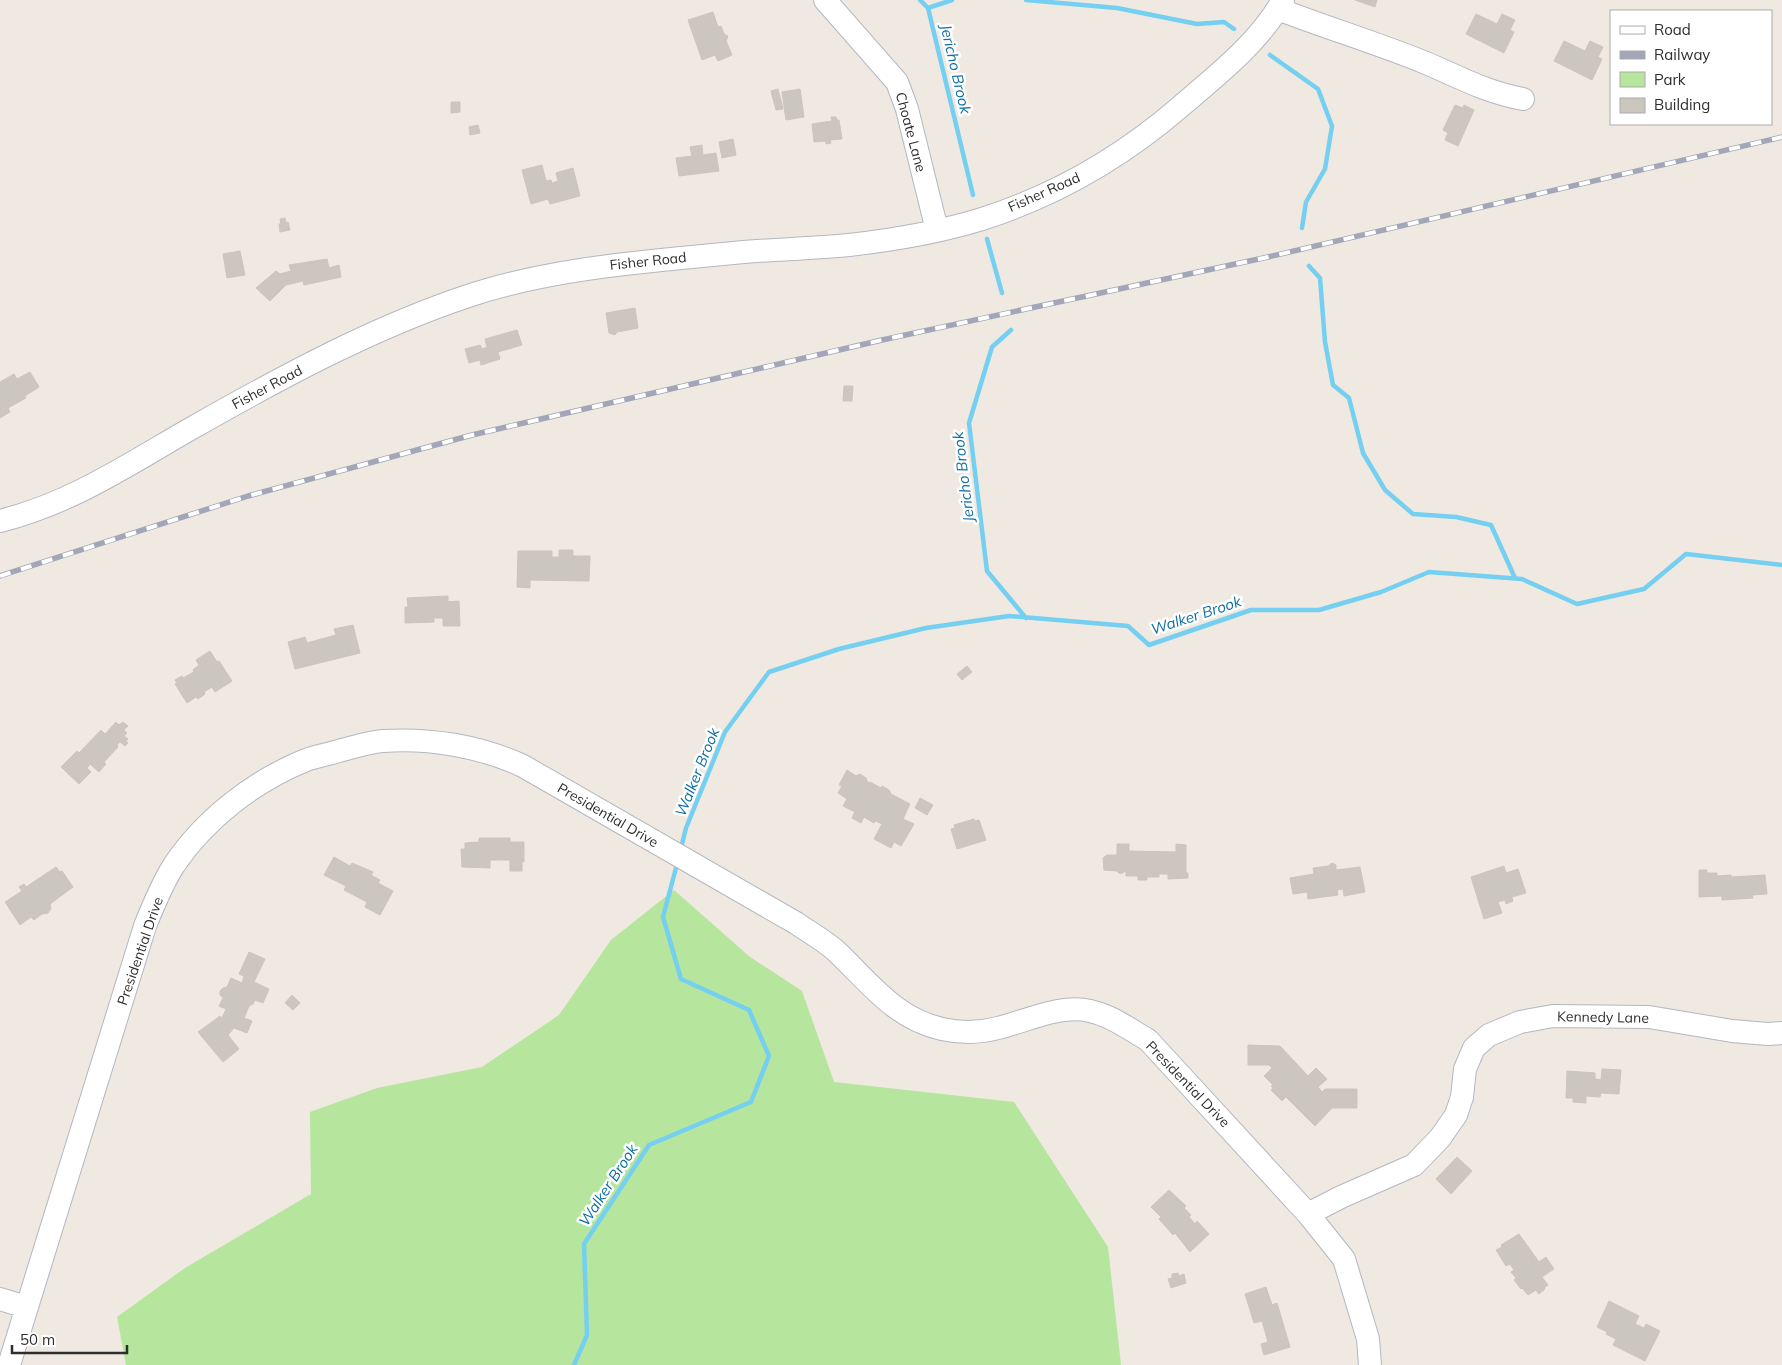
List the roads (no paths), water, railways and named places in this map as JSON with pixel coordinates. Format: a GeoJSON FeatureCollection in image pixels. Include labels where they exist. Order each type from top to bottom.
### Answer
{"type":"FeatureCollection","features":[{"type":"Feature","properties":{"kind":"street","name":"Choate Lane"},"geometry":{"type":"LineString","coordinates":[[825,0],[897,82],[907,110],[936,230]]}},
{"type":"Feature","properties":{"kind":"street","name":"Fisher Road"},"geometry":{"type":"LineString","coordinates":[[0,521],[48,505],[88,488],[127,468],[188,430],[266,386],[395,324],[470,295],[524,280],[594,267],[718,254],[848,245],[936,230],[982,219],[1035,199],[1077,179],[1124,150],[1168,118],[1246,49],[1280,5]]}},
{"type":"Feature","properties":{"kind":"street"},"geometry":{"type":"LineString","coordinates":[[1280,5],[1426,63],[1476,86],[1523,99]]}},
{"type":"Feature","properties":{"kind":"street","name":"Presidential Drive"},"geometry":{"type":"LineString","coordinates":[[9,1365],[145,926],[155,901],[174,865],[216,818],[245,793],[267,778],[306,760],[366,744],[382,741],[408,741],[460,745],[500,756],[522,766],[796,923],[834,950],[896,1009],[914,1020],[941,1029],[965,1033],[996,1029],[1047,1014],[1071,1010],[1090,1011],[1115,1020],[1148,1040],[1308,1214],[1344,1259],[1368,1339],[1370,1365]]}},
{"type":"Feature","properties":{"kind":"street","name":"Kennedy Lane"},"geometry":{"type":"LineString","coordinates":[[1308,1214],[1414,1166],[1440,1138],[1456,1115],[1462,1097],[1464,1069],[1474,1048],[1489,1035],[1520,1022],[1553,1016],[1649,1017],[1732,1031],[1768,1034],[1782,1033]]}},
{"type":"Feature","properties":{"kind":"street"},"geometry":{"type":"LineString","coordinates":[[0,1299],[26,1307]]}},
{"type":"Feature","properties":{"kind":"waterway","name":"Jericho Brook"},"geometry":{"type":"LineString","coordinates":[[920,0],[928,8],[952,0]]}},
{"type":"Feature","properties":{"kind":"waterway","name":"Jericho Brook"},"geometry":{"type":"LineString","coordinates":[[1026,0],[1117,8],[1197,24],[1224,22],[1234,29]]}},
{"type":"Feature","properties":{"kind":"waterway","name":"Jericho Brook"},"geometry":{"type":"LineString","coordinates":[[928,8],[973,195]]}},
{"type":"Feature","properties":{"kind":"waterway","name":"Jericho Brook"},"geometry":{"type":"LineString","coordinates":[[1270,55],[1318,89],[1332,126],[1325,169],[1306,202],[1302,228]]}},
{"type":"Feature","properties":{"kind":"waterway","name":"Jericho Brook"},"geometry":{"type":"LineString","coordinates":[[987,239],[1002,293]]}},
{"type":"Feature","properties":{"kind":"waterway","name":"Jericho Brook"},"geometry":{"type":"LineString","coordinates":[[1309,266],[1320,278],[1325,342],[1333,385],[1349,398],[1363,453],[1385,490],[1413,514],[1456,517],[1491,525],[1515,578]]}},
{"type":"Feature","properties":{"kind":"waterway","name":"Jericho Brook"},"geometry":{"type":"LineString","coordinates":[[1011,330],[992,347],[969,423],[987,571],[1026,618]]}},
{"type":"Feature","properties":{"kind":"waterway","name":"Walker Brook"},"geometry":{"type":"LineString","coordinates":[[682,844],[686,828],[725,732],[769,672],[839,649],[926,628],[1009,616],[1128,626],[1149,645],[1251,610],[1319,610],[1381,592],[1429,572],[1522,579],[1577,604],[1644,589],[1686,554],[1782,565]]}},
{"type":"Feature","properties":{"kind":"waterway","name":"Walker Brook"},"geometry":{"type":"LineString","coordinates":[[574,1365],[587,1335],[584,1244],[649,1145],[751,1102],[769,1056],[749,1010],[681,979],[663,917],[676,868]]}},
{"type":"Feature","properties":{"kind":"railway"},"geometry":{"type":"LineString","coordinates":[[0,576],[248,496],[472,435],[882,340],[1268,257],[1782,137]]}}]}
